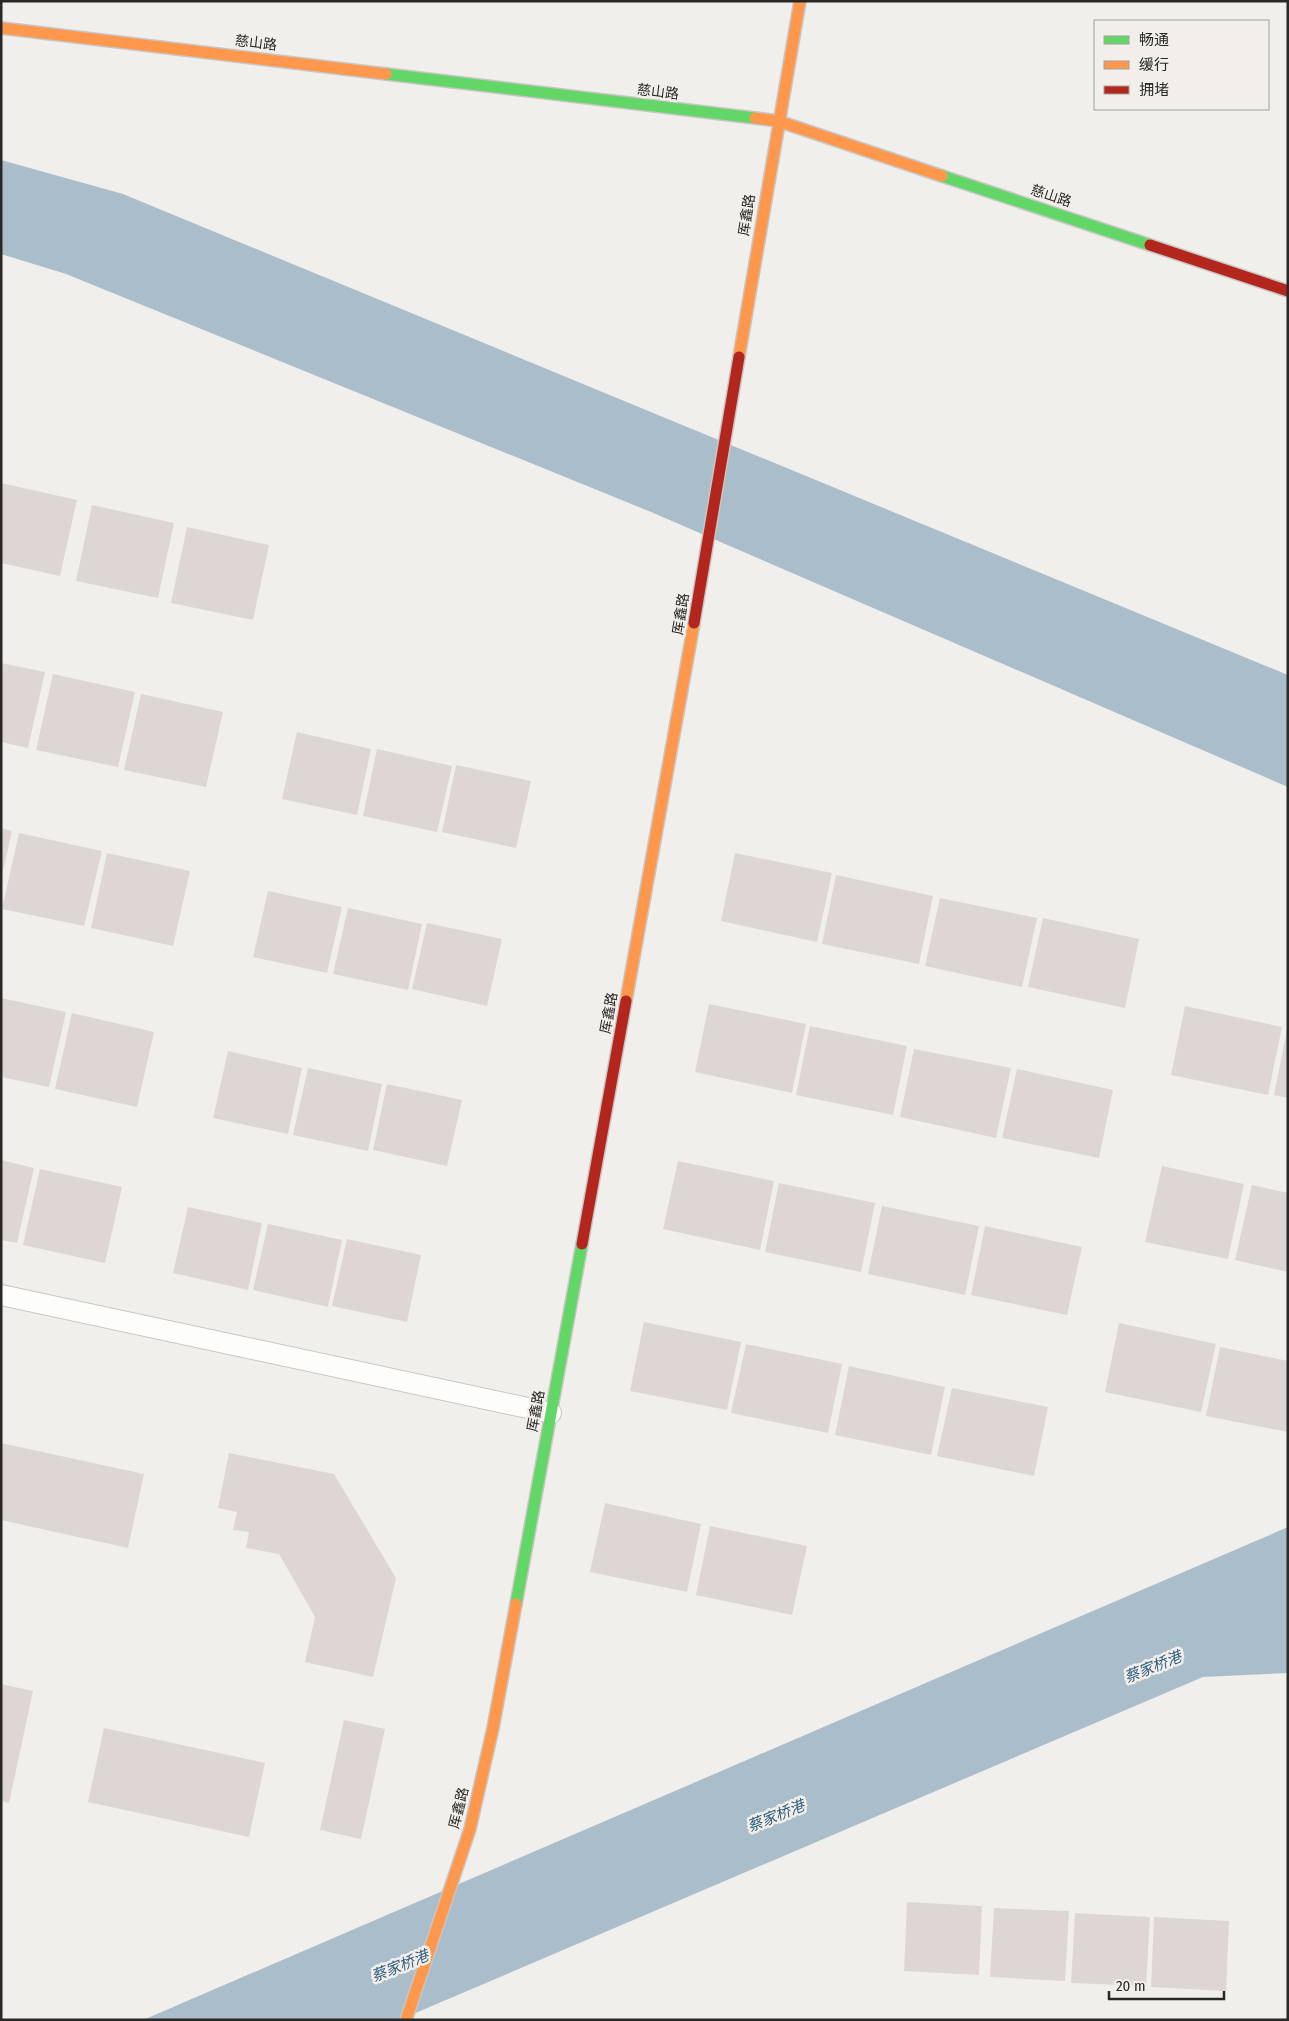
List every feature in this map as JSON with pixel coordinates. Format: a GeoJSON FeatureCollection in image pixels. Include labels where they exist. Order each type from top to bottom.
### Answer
{"type":"FeatureCollection","features":[{"type":"Feature","properties":{"kind":"street","name":"厍鑫路"},"geometry":{"type":"LineString","coordinates":[[406,2020],[470,1829],[493,1728],[681,703],[778,121],[800,1]]}},
{"type":"Feature","properties":{"kind":"street","name":"慈山路"},"geometry":{"type":"LineString","coordinates":[[1,28],[778,121],[1288,291]]}},
{"type":"Feature","properties":{"kind":"lane"},"geometry":{"type":"LineString","coordinates":[[1,1295],[551,1412]]}},
{"type":"Feature","properties":{"kind":"water"},"geometry":{"type":"Polygon","coordinates":[[[1,160],[123,194],[1288,675],[1288,787],[651,512],[66,274],[1,254],[1,160]]]}},
{"type":"Feature","properties":{"kind":"water","name":"蔡家桥港"},"geometry":{"type":"Polygon","coordinates":[[[1288,1527],[1288,1673],[1203,1677],[399,2020],[143,2020],[1288,1527]]]}},
{"type":"Feature","properties":{"kind":"building"},"geometry":{"type":"Polygon","coordinates":[[[1,483],[77,500],[60,576],[1,563],[1,483]]]}},
{"type":"Feature","properties":{"kind":"building"},"geometry":{"type":"Polygon","coordinates":[[[92,505],[174,523],[158,598],[76,581],[92,505]]]}},
{"type":"Feature","properties":{"kind":"building"},"geometry":{"type":"Polygon","coordinates":[[[187,527],[269,545],[253,620],[171,603],[187,527]]]}},
{"type":"Feature","properties":{"kind":"building"},"geometry":{"type":"Polygon","coordinates":[[[1,663],[45,672],[28,748],[1,742],[1,663]]]}},
{"type":"Feature","properties":{"kind":"building"},"geometry":{"type":"Polygon","coordinates":[[[53,674],[135,692],[118,767],[36,750],[53,674]]]}},
{"type":"Feature","properties":{"kind":"building"},"geometry":{"type":"Polygon","coordinates":[[[141,694],[223,712],[206,787],[124,770],[141,694]]]}},
{"type":"Feature","properties":{"kind":"building"},"geometry":{"type":"Polygon","coordinates":[[[297,732],[371,749],[357,815],[282,799],[297,732]]]}},
{"type":"Feature","properties":{"kind":"building"},"geometry":{"type":"Polygon","coordinates":[[[377,749],[452,766],[437,832],[363,816],[377,749]]]}},
{"type":"Feature","properties":{"kind":"building"},"geometry":{"type":"Polygon","coordinates":[[[456,765],[531,781],[516,848],[442,832],[456,765]]]}},
{"type":"Feature","properties":{"kind":"building"},"geometry":{"type":"Polygon","coordinates":[[[1,828],[12,831],[2,875],[1,875],[1,828]]]}},
{"type":"Feature","properties":{"kind":"building"},"geometry":{"type":"Polygon","coordinates":[[[19,833],[102,851],[84,926],[2,909],[19,833]]]}},
{"type":"Feature","properties":{"kind":"building"},"geometry":{"type":"Polygon","coordinates":[[[107,853],[190,871],[173,946],[91,928],[107,853]]]}},
{"type":"Feature","properties":{"kind":"building"},"geometry":{"type":"Polygon","coordinates":[[[735,853],[832,873],[817,942],[721,921],[735,853]]]}},
{"type":"Feature","properties":{"kind":"building"},"geometry":{"type":"Polygon","coordinates":[[[836,875],[933,896],[919,964],[822,944],[836,875]]]}},
{"type":"Feature","properties":{"kind":"building"},"geometry":{"type":"Polygon","coordinates":[[[268,891],[342,907],[327,973],[253,957],[268,891]]]}},
{"type":"Feature","properties":{"kind":"building"},"geometry":{"type":"Polygon","coordinates":[[[940,898],[1037,918],[1022,987],[925,966],[940,898]]]}},
{"type":"Feature","properties":{"kind":"building"},"geometry":{"type":"Polygon","coordinates":[[[348,908],[422,924],[408,990],[333,974],[348,908]]]}},
{"type":"Feature","properties":{"kind":"building"},"geometry":{"type":"Polygon","coordinates":[[[1043,918],[1139,939],[1125,1008],[1028,987],[1043,918]]]}},
{"type":"Feature","properties":{"kind":"building"},"geometry":{"type":"Polygon","coordinates":[[[427,923],[502,939],[487,1006],[412,989],[427,923]]]}},
{"type":"Feature","properties":{"kind":"building"},"geometry":{"type":"Polygon","coordinates":[[[1,998],[66,1012],[49,1087],[1,1077],[1,998]]]}},
{"type":"Feature","properties":{"kind":"building"},"geometry":{"type":"Polygon","coordinates":[[[709,1004],[806,1024],[792,1093],[695,1072],[709,1004]]]}},
{"type":"Feature","properties":{"kind":"building"},"geometry":{"type":"Polygon","coordinates":[[[1185,1006],[1282,1027],[1268,1095],[1171,1075],[1185,1006]]]}},
{"type":"Feature","properties":{"kind":"building"},"geometry":{"type":"Polygon","coordinates":[[[72,1013],[154,1032],[137,1107],[55,1089],[72,1013]]]}},
{"type":"Feature","properties":{"kind":"building"},"geometry":{"type":"Polygon","coordinates":[[[810,1026],[907,1046],[893,1115],[796,1095],[810,1026]]]}},
{"type":"Feature","properties":{"kind":"building"},"geometry":{"type":"Polygon","coordinates":[[[1288,1030],[1288,1098],[1274,1095],[1288,1030]]]}},
{"type":"Feature","properties":{"kind":"building"},"geometry":{"type":"Polygon","coordinates":[[[914,1049],[1011,1068],[996,1138],[900,1117],[914,1049]]]}},
{"type":"Feature","properties":{"kind":"building"},"geometry":{"type":"Polygon","coordinates":[[[228,1051],[302,1068],[288,1134],[213,1118],[228,1051]]]}},
{"type":"Feature","properties":{"kind":"building"},"geometry":{"type":"Polygon","coordinates":[[[308,1068],[382,1084],[368,1151],[293,1135],[308,1068]]]}},
{"type":"Feature","properties":{"kind":"building"},"geometry":{"type":"Polygon","coordinates":[[[1017,1069],[1113,1090],[1099,1158],[1002,1138],[1017,1069]]]}},
{"type":"Feature","properties":{"kind":"building"},"geometry":{"type":"Polygon","coordinates":[[[387,1084],[462,1100],[447,1166],[373,1150],[387,1084]]]}},
{"type":"Feature","properties":{"kind":"building"},"geometry":{"type":"Polygon","coordinates":[[[1,1160],[34,1168],[17,1243],[1,1240],[1,1160]]]}},
{"type":"Feature","properties":{"kind":"building"},"geometry":{"type":"Polygon","coordinates":[[[678,1161],[774,1181],[760,1250],[663,1229],[678,1161]]]}},
{"type":"Feature","properties":{"kind":"building"},"geometry":{"type":"Polygon","coordinates":[[[1162,1166],[1244,1184],[1228,1259],[1145,1242],[1162,1166]]]}},
{"type":"Feature","properties":{"kind":"building"},"geometry":{"type":"Polygon","coordinates":[[[40,1169],[122,1187],[105,1263],[23,1245],[40,1169]]]}},
{"type":"Feature","properties":{"kind":"building"},"geometry":{"type":"Polygon","coordinates":[[[779,1183],[875,1203],[861,1272],[765,1252],[779,1183]]]}},
{"type":"Feature","properties":{"kind":"building"},"geometry":{"type":"Polygon","coordinates":[[[1252,1185],[1288,1193],[1288,1272],[1235,1260],[1252,1185]]]}},
{"type":"Feature","properties":{"kind":"building"},"geometry":{"type":"Polygon","coordinates":[[[882,1206],[979,1226],[965,1295],[868,1274],[882,1206]]]}},
{"type":"Feature","properties":{"kind":"building"},"geometry":{"type":"Polygon","coordinates":[[[188,1207],[262,1223],[248,1290],[173,1273],[188,1207]]]}},
{"type":"Feature","properties":{"kind":"building"},"geometry":{"type":"Polygon","coordinates":[[[268,1224],[342,1240],[328,1307],[253,1290],[268,1224]]]}},
{"type":"Feature","properties":{"kind":"building"},"geometry":{"type":"Polygon","coordinates":[[[985,1226],[1082,1247],[1067,1315],[971,1295],[985,1226]]]}},
{"type":"Feature","properties":{"kind":"building"},"geometry":{"type":"Polygon","coordinates":[[[347,1239],[421,1255],[407,1322],[332,1306],[347,1239]]]}},
{"type":"Feature","properties":{"kind":"building"},"geometry":{"type":"Polygon","coordinates":[[[644,1322],[741,1342],[727,1410],[630,1391],[644,1322]]]}},
{"type":"Feature","properties":{"kind":"building"},"geometry":{"type":"Polygon","coordinates":[[[1119,1323],[1216,1344],[1201,1412],[1105,1392],[1119,1323]]]}},
{"type":"Feature","properties":{"kind":"building"},"geometry":{"type":"Polygon","coordinates":[[[746,1344],[842,1364],[828,1433],[731,1413],[746,1344]]]}},
{"type":"Feature","properties":{"kind":"building"},"geometry":{"type":"Polygon","coordinates":[[[1220,1347],[1288,1361],[1288,1432],[1206,1416],[1220,1347]]]}},
{"type":"Feature","properties":{"kind":"building"},"geometry":{"type":"Polygon","coordinates":[[[849,1366],[945,1387],[931,1455],[835,1435],[849,1366]]]}},
{"type":"Feature","properties":{"kind":"building"},"geometry":{"type":"Polygon","coordinates":[[[952,1388],[1048,1407],[1034,1476],[937,1456],[952,1388]]]}},
{"type":"Feature","properties":{"kind":"building"},"geometry":{"type":"Polygon","coordinates":[[[1,1443],[144,1474],[128,1548],[1,1520],[1,1443]]]}},
{"type":"Feature","properties":{"kind":"building"},"geometry":{"type":"Polygon","coordinates":[[[229,1453],[334,1474],[396,1578],[373,1677],[305,1662],[315,1617],[279,1554],[246,1548],[249,1532],[233,1530],[237,1512],[218,1508],[229,1453]]]}},
{"type":"Feature","properties":{"kind":"building"},"geometry":{"type":"Polygon","coordinates":[[[605,1503],[701,1524],[687,1592],[590,1572],[605,1503]]]}},
{"type":"Feature","properties":{"kind":"building"},"geometry":{"type":"Polygon","coordinates":[[[710,1526],[807,1546],[792,1615],[696,1595],[710,1526]]]}},
{"type":"Feature","properties":{"kind":"building"},"geometry":{"type":"Polygon","coordinates":[[[1,1684],[33,1691],[9,1803],[1,1801],[1,1684]]]}},
{"type":"Feature","properties":{"kind":"building"},"geometry":{"type":"Polygon","coordinates":[[[344,1720],[385,1729],[361,1839],[320,1830],[344,1720]]]}},
{"type":"Feature","properties":{"kind":"building"},"geometry":{"type":"Polygon","coordinates":[[[104,1728],[265,1763],[249,1837],[88,1802],[104,1728]]]}},
{"type":"Feature","properties":{"kind":"building"},"geometry":{"type":"Polygon","coordinates":[[[907,1902],[982,1906],[979,1975],[904,1971],[907,1902]]]}},
{"type":"Feature","properties":{"kind":"building"},"geometry":{"type":"Polygon","coordinates":[[[994,1908],[1069,1911],[1065,1981],[990,1977],[994,1908]]]}},
{"type":"Feature","properties":{"kind":"building"},"geometry":{"type":"Polygon","coordinates":[[[1075,1913],[1150,1917],[1146,1986],[1071,1983],[1075,1913]]]}},
{"type":"Feature","properties":{"kind":"building"},"geometry":{"type":"Polygon","coordinates":[[[1154,1917],[1229,1921],[1226,1991],[1151,1987],[1154,1917]]]}},
{"type":"Feature","properties":{"kind":"traffic: fast"},"geometry":{"type":"LineString","coordinates":[[386,74],[755,118]]}},
{"type":"Feature","properties":{"kind":"traffic: fast"},"geometry":{"type":"LineString","coordinates":[[942,176],[1150,245]]}},
{"type":"Feature","properties":{"kind":"traffic: fast"},"geometry":{"type":"LineString","coordinates":[[516,1604],[582,1244]]}},
{"type":"Feature","properties":{"kind":"traffic: slow"},"geometry":{"type":"LineString","coordinates":[[739,357],[800,1]]}},
{"type":"Feature","properties":{"kind":"traffic: slow"},"geometry":{"type":"LineString","coordinates":[[1,28],[386,74]]}},
{"type":"Feature","properties":{"kind":"traffic: slow"},"geometry":{"type":"LineString","coordinates":[[755,118],[778,121],[942,176]]}},
{"type":"Feature","properties":{"kind":"traffic: slow"},"geometry":{"type":"LineString","coordinates":[[626,1001],[694,623]]}},
{"type":"Feature","properties":{"kind":"traffic: slow"},"geometry":{"type":"LineString","coordinates":[[406,2020],[470,1829],[493,1728],[516,1604]]}},
{"type":"Feature","properties":{"kind":"traffic: jam"},"geometry":{"type":"LineString","coordinates":[[1150,245],[1288,291]]}},
{"type":"Feature","properties":{"kind":"traffic: jam"},"geometry":{"type":"LineString","coordinates":[[694,623],[739,357]]}},
{"type":"Feature","properties":{"kind":"traffic: jam"},"geometry":{"type":"LineString","coordinates":[[582,1244],[626,1001]]}}]}
